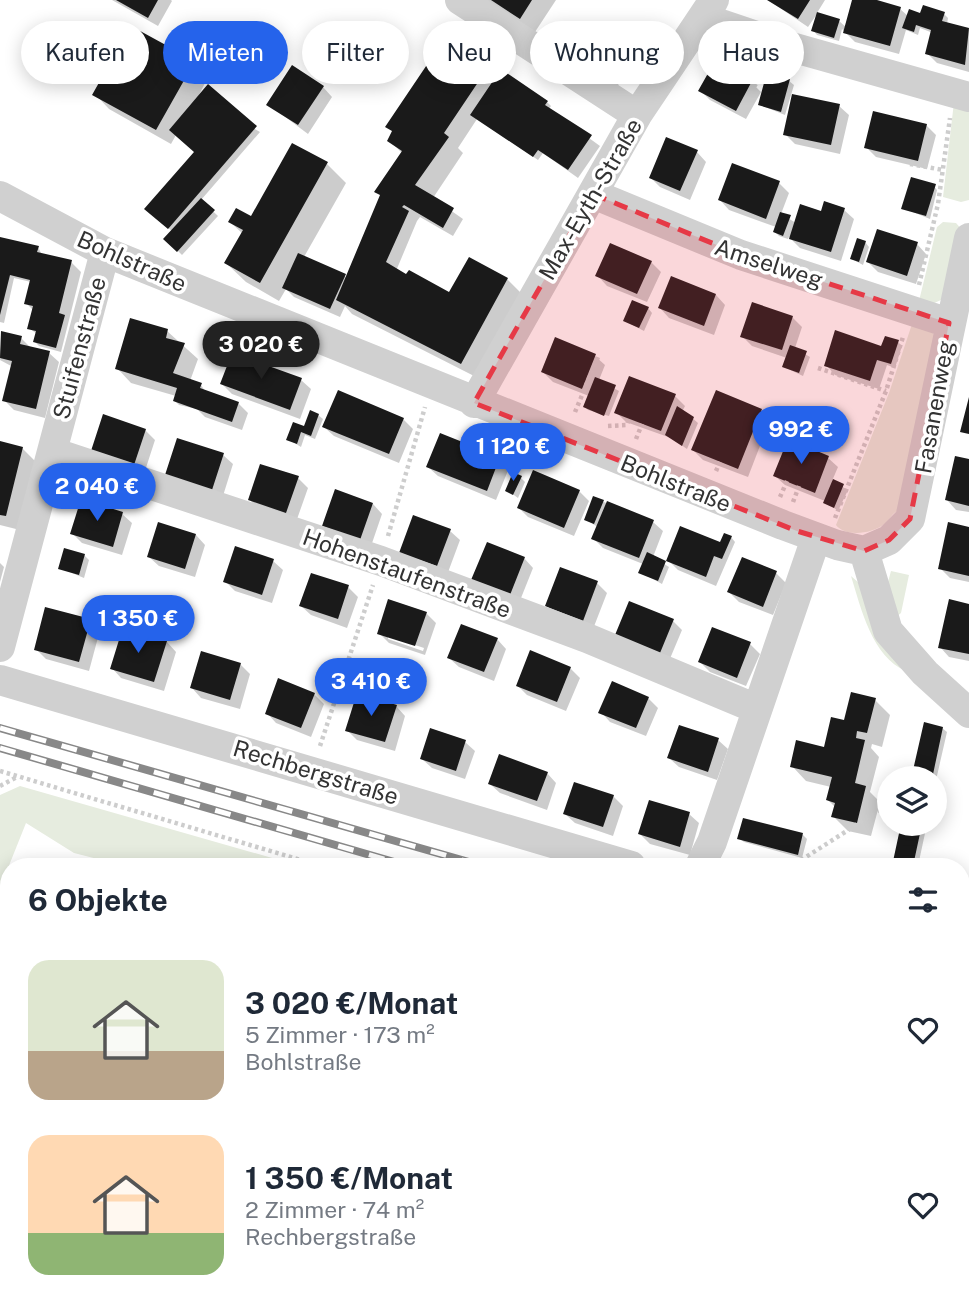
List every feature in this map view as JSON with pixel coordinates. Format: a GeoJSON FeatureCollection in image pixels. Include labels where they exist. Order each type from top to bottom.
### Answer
{"type":"FeatureCollection","features":[{"type":"Feature","properties":{"kind":"street"},"geometry":{"type":"LineString","coordinates":[[460,0],[637,115]]}},
{"type":"Feature","properties":{"kind":"street"},"geometry":{"type":"LineString","coordinates":[[708,9],[777,43],[961,95]]}},
{"type":"Feature","properties":{"kind":"street","name":"Max-Eyth-Straße"},"geometry":{"type":"LineString","coordinates":[[476,415],[637,115],[708,9]]}},
{"type":"Feature","properties":{"kind":"street","name":"Amselweg"},"geometry":{"type":"LineString","coordinates":[[593,194],[741,254],[949,323]]}},
{"type":"Feature","properties":{"kind":"street","name":"Bohlstraße"},"geometry":{"type":"LineString","coordinates":[[0,196],[105,252],[431,386],[476,415],[824,533],[864,551]]}},
{"type":"Feature","properties":{"kind":"street","name":"Fasanenweg"},"geometry":{"type":"LineString","coordinates":[[864,551],[889,540],[911,519],[949,323],[969,238]]}},
{"type":"Feature","properties":{"kind":"street","name":"Stuifenstraße"},"geometry":{"type":"LineString","coordinates":[[0,647],[105,252]]}},
{"type":"Feature","properties":{"kind":"street","name":"Hohenstaufenstraße"},"geometry":{"type":"LineString","coordinates":[[52,452],[381,561],[587,638],[757,709]]}},
{"type":"Feature","properties":{"kind":"street"},"geometry":{"type":"LineString","coordinates":[[704,858],[824,533]]}},
{"type":"Feature","properties":{"kind":"street"},"geometry":{"type":"LineString","coordinates":[[864,551],[888,631],[925,673],[969,713]]}},
{"type":"Feature","properties":{"kind":"street","name":"Rechbergstraße"},"geometry":{"type":"LineString","coordinates":[[0,680],[604,858]]}},
{"type":"Feature","properties":{"kind":"path"},"geometry":{"type":"LineString","coordinates":[[747,99],[755,84]]}},
{"type":"Feature","properties":{"kind":"path"},"geometry":{"type":"LineString","coordinates":[[916,299],[961,95]]}},
{"type":"Feature","properties":{"kind":"path"},"geometry":{"type":"LineString","coordinates":[[910,164],[943,170]]}},
{"type":"Feature","properties":{"kind":"path"},"geometry":{"type":"LineString","coordinates":[[824,533],[886,391],[905,331]]}},
{"type":"Feature","properties":{"kind":"path"},"geometry":{"type":"LineString","coordinates":[[572,422],[598,357]]}},
{"type":"Feature","properties":{"kind":"path"},"geometry":{"type":"LineString","coordinates":[[818,368],[886,391]]}},
{"type":"Feature","properties":{"kind":"path"},"geometry":{"type":"LineString","coordinates":[[388,536],[431,386]]}},
{"type":"Feature","properties":{"kind":"path"},"geometry":{"type":"LineString","coordinates":[[471,445],[476,415]]}},
{"type":"Feature","properties":{"kind":"path"},"geometry":{"type":"LineString","coordinates":[[311,771],[377,575]]}},
{"type":"Feature","properties":{"kind":"path"},"geometry":{"type":"LineString","coordinates":[[0,771],[294,858]]}},
{"type":"Feature","properties":{"kind":"path"},"geometry":{"type":"LineString","coordinates":[[0,786],[18,776]]}},
{"type":"Feature","properties":{"kind":"path"},"geometry":{"type":"LineString","coordinates":[[804,858],[877,812]]}},
{"type":"Feature","properties":{"kind":"highlighted area"},"geometry":{"type":"Polygon","coordinates":[[[593,194],[741,255],[949,323],[910,519],[889,540],[864,551],[797,531],[474,403],[593,194]]]}},
{"type":"Feature","properties":{"kind":"shaded area"},"geometry":{"type":"Polygon","coordinates":[[[954,102],[969,105],[969,200],[961,202],[943,197],[954,102]]]}},
{"type":"Feature","properties":{"kind":"shaded area"},"geometry":{"type":"Polygon","coordinates":[[[943,222],[956,223],[964,232],[943,299],[930,305],[919,301],[937,227],[943,222]]]}},
{"type":"Feature","properties":{"kind":"shaded area"},"geometry":{"type":"Polygon","coordinates":[[[913,321],[931,330],[935,336],[900,510],[883,525],[872,530],[858,533],[845,531],[836,525],[889,393],[913,321]]]}},
{"type":"Feature","properties":{"kind":"shaded area"},"geometry":{"type":"Polygon","coordinates":[[[891,571],[909,575],[901,613],[896,617],[888,582],[891,571]]]}},
{"type":"Feature","properties":{"kind":"shaded area"},"geometry":{"type":"Polygon","coordinates":[[[851,576],[859,583],[906,671],[884,655],[876,643],[851,576]]]}},
{"type":"Feature","properties":{"kind":"shaded area"},"geometry":{"type":"Polygon","coordinates":[[[20,786],[272,858],[94,858],[74,853],[26,823],[12,858],[0,858],[0,795],[20,786]]]}},
{"type":"Feature","properties":{"kind":"building"},"geometry":{"type":"Polygon","coordinates":[[[116,0],[158,0],[148,18],[116,0]]]}},
{"type":"Feature","properties":{"kind":"building"},"geometry":{"type":"Polygon","coordinates":[[[491,0],[532,0],[520,19],[491,0]]]}},
{"type":"Feature","properties":{"kind":"building"},"geometry":{"type":"Polygon","coordinates":[[[767,0],[810,0],[798,19],[767,0]]]}},
{"type":"Feature","properties":{"kind":"building"},"geometry":{"type":"Polygon","coordinates":[[[852,0],[877,0],[901,7],[890,46],[843,33],[852,0]]]}},
{"type":"Feature","properties":{"kind":"building"},"geometry":{"type":"Polygon","coordinates":[[[923,5],[945,12],[942,21],[969,28],[965,65],[925,54],[931,30],[916,25],[914,32],[902,28],[909,9],[920,13],[923,5]]]}},
{"type":"Feature","properties":{"kind":"building"},"geometry":{"type":"Polygon","coordinates":[[[817,12],[840,19],[834,38],[811,31],[817,12]]]}},
{"type":"Feature","properties":{"kind":"building"},"geometry":{"type":"Polygon","coordinates":[[[149,36],[163,44],[163,84],[182,84],[156,130],[92,95],[98,84],[149,84],[149,36]]]}},
{"type":"Feature","properties":{"kind":"building"},"geometry":{"type":"Polygon","coordinates":[[[292,65],[302,72],[302,84],[324,86],[298,125],[266,105],[280,84],[288,84],[288,71],[292,65]]]}},
{"type":"Feature","properties":{"kind":"building"},"geometry":{"type":"Polygon","coordinates":[[[423,71],[423,84],[477,84],[444,133],[449,137],[415,185],[454,208],[443,228],[404,205],[402,207],[409,211],[386,262],[406,274],[409,270],[449,292],[469,257],[508,278],[461,364],[336,300],[380,195],[374,192],[402,151],[387,141],[392,131],[385,127],[423,71]]]}},
{"type":"Feature","properties":{"kind":"building"},"geometry":{"type":"Polygon","coordinates":[[[516,79],[548,101],[545,105],[592,135],[568,170],[538,150],[533,157],[470,115],[491,84],[516,84],[516,79]]]}},
{"type":"Feature","properties":{"kind":"building"},"geometry":{"type":"Polygon","coordinates":[[[208,84],[257,126],[168,229],[144,209],[194,152],[169,130],[208,84]]]}},
{"type":"Feature","properties":{"kind":"building"},"geometry":{"type":"Polygon","coordinates":[[[702,84],[750,84],[736,111],[698,91],[702,84]]]}},
{"type":"Feature","properties":{"kind":"building"},"geometry":{"type":"Polygon","coordinates":[[[764,84],[789,84],[781,112],[758,105],[764,84]]]}},
{"type":"Feature","properties":{"kind":"building"},"geometry":{"type":"Polygon","coordinates":[[[792,94],[840,104],[831,145],[783,135],[792,94]]]}},
{"type":"Feature","properties":{"kind":"building"},"geometry":{"type":"Polygon","coordinates":[[[873,111],[927,124],[918,161],[864,148],[873,111]]]}},
{"type":"Feature","properties":{"kind":"building"},"geometry":{"type":"Polygon","coordinates":[[[666,137],[698,150],[680,191],[649,178],[666,137]]]}},
{"type":"Feature","properties":{"kind":"building"},"geometry":{"type":"Polygon","coordinates":[[[292,143],[328,162],[260,283],[224,263],[243,230],[228,222],[236,208],[251,216],[292,143]]]}},
{"type":"Feature","properties":{"kind":"building"},"geometry":{"type":"Polygon","coordinates":[[[732,163],[780,181],[766,219],[718,200],[732,163]]]}},
{"type":"Feature","properties":{"kind":"building"},"geometry":{"type":"Polygon","coordinates":[[[911,177],[936,184],[926,216],[901,209],[911,177]]]}},
{"type":"Feature","properties":{"kind":"building"},"geometry":{"type":"Polygon","coordinates":[[[201,198],[215,210],[177,252],[163,239],[201,198]]]}},
{"type":"Feature","properties":{"kind":"building"},"geometry":{"type":"Polygon","coordinates":[[[824,201],[845,208],[831,252],[789,239],[800,204],[821,211],[824,201]]]}},
{"type":"Feature","properties":{"kind":"building"},"geometry":{"type":"Polygon","coordinates":[[[780,212],[791,215],[783,236],[773,232],[780,212]]]}},
{"type":"Feature","properties":{"kind":"building"},"geometry":{"type":"Polygon","coordinates":[[[877,229],[918,242],[907,276],[866,262],[877,229]]]}},
{"type":"Feature","properties":{"kind":"building"},"geometry":{"type":"Polygon","coordinates":[[[0,237],[39,246],[37,252],[72,260],[59,313],[65,315],[56,348],[33,342],[36,331],[27,329],[33,306],[24,304],[30,280],[10,275],[0,315],[0,237]]]}},
{"type":"Feature","properties":{"kind":"building"},"geometry":{"type":"Polygon","coordinates":[[[857,238],[866,241],[859,262],[850,259],[857,238]]]}},
{"type":"Feature","properties":{"kind":"building"},"geometry":{"type":"Polygon","coordinates":[[[610,243],[652,261],[637,294],[595,276],[610,243]]]}},
{"type":"Feature","properties":{"kind":"building"},"geometry":{"type":"Polygon","coordinates":[[[298,253],[346,274],[330,309],[282,288],[298,253]]]}},
{"type":"Feature","properties":{"kind":"building"},"geometry":{"type":"Polygon","coordinates":[[[671,276],[716,294],[704,326],[658,308],[671,276]]]}},
{"type":"Feature","properties":{"kind":"building"},"geometry":{"type":"Polygon","coordinates":[[[632,300],[649,307],[639,328],[623,321],[632,300]]]}},
{"type":"Feature","properties":{"kind":"building"},"geometry":{"type":"Polygon","coordinates":[[[752,302],[793,316],[782,350],[740,337],[752,302]]]}},
{"type":"Feature","properties":{"kind":"building"},"geometry":{"type":"Polygon","coordinates":[[[130,318],[168,329],[166,338],[185,343],[173,373],[202,383],[200,388],[239,402],[232,422],[173,401],[177,388],[115,369],[130,318]]]}},
{"type":"Feature","properties":{"kind":"building"},"geometry":{"type":"Polygon","coordinates":[[[835,330],[881,346],[885,336],[899,340],[891,364],[877,360],[870,381],[824,366],[835,330]]]}},
{"type":"Feature","properties":{"kind":"building"},"geometry":{"type":"Polygon","coordinates":[[[1,331],[22,336],[20,344],[50,351],[36,409],[2,401],[12,361],[0,358],[1,331]]]}},
{"type":"Feature","properties":{"kind":"building"},"geometry":{"type":"Polygon","coordinates":[[[555,337],[596,354],[582,389],[541,372],[555,337]]]}},
{"type":"Feature","properties":{"kind":"building"},"geometry":{"type":"Polygon","coordinates":[[[790,345],[807,351],[799,373],[782,367],[790,345]]]}},
{"type":"Feature","properties":{"kind":"building"},"geometry":{"type":"Polygon","coordinates":[[[232,353],[302,378],[290,410],[220,384],[232,353]]]}},
{"type":"Feature","properties":{"kind":"building"},"geometry":{"type":"Polygon","coordinates":[[[629,376],[676,394],[661,431],[614,413],[629,376]]]}},
{"type":"Feature","properties":{"kind":"building"},"geometry":{"type":"Polygon","coordinates":[[[595,377],[616,385],[604,416],[583,407],[595,377]]]}},
{"type":"Feature","properties":{"kind":"building"},"geometry":{"type":"Polygon","coordinates":[[[338,390],[404,418],[389,454],[322,427],[338,390]]]}},
{"type":"Feature","properties":{"kind":"building"},"geometry":{"type":"Polygon","coordinates":[[[716,390],[762,409],[738,469],[691,450],[716,390]]]}},
{"type":"Feature","properties":{"kind":"building"},"geometry":{"type":"Polygon","coordinates":[[[969,397],[969,434],[960,432],[969,397]]]}},
{"type":"Feature","properties":{"kind":"building"},"geometry":{"type":"Polygon","coordinates":[[[677,406],[694,417],[682,446],[665,435],[677,406]]]}},
{"type":"Feature","properties":{"kind":"building"},"geometry":{"type":"Polygon","coordinates":[[[310,410],[319,414],[311,436],[301,432],[297,444],[286,440],[293,422],[304,426],[310,410]]]}},
{"type":"Feature","properties":{"kind":"building"},"geometry":{"type":"Polygon","coordinates":[[[103,414],[146,429],[133,468],[90,454],[103,414]]]}},
{"type":"Feature","properties":{"kind":"building"},"geometry":{"type":"Polygon","coordinates":[[[440,433],[500,457],[487,491],[426,467],[440,433]]]}},
{"type":"Feature","properties":{"kind":"building"},"geometry":{"type":"Polygon","coordinates":[[[177,438],[224,453],[212,490],[165,475],[177,438]]]}},
{"type":"Feature","properties":{"kind":"building"},"geometry":{"type":"Polygon","coordinates":[[[788,439],[829,456],[815,493],[773,476],[788,439]]]}},
{"type":"Feature","properties":{"kind":"building"},"geometry":{"type":"Polygon","coordinates":[[[0,441],[23,447],[6,516],[0,515],[0,441]]]}},
{"type":"Feature","properties":{"kind":"building"},"geometry":{"type":"Polygon","coordinates":[[[955,456],[969,459],[969,506],[945,500],[955,456]]]}},
{"type":"Feature","properties":{"kind":"building"},"geometry":{"type":"Polygon","coordinates":[[[260,464],[299,476],[286,513],[248,500],[260,464]]]}},
{"type":"Feature","properties":{"kind":"building"},"geometry":{"type":"Polygon","coordinates":[[[533,470],[580,490],[564,528],[517,508],[533,470]]]}},
{"type":"Feature","properties":{"kind":"building"},"geometry":{"type":"Polygon","coordinates":[[[513,472],[522,476],[513,495],[505,491],[513,472]]]}},
{"type":"Feature","properties":{"kind":"building"},"geometry":{"type":"Polygon","coordinates":[[[833,479],[844,484],[834,508],[823,503],[833,479]]]}},
{"type":"Feature","properties":{"kind":"building"},"geometry":{"type":"Polygon","coordinates":[[[335,489],[373,503],[360,540],[322,526],[335,489]]]}},
{"type":"Feature","properties":{"kind":"building"},"geometry":{"type":"Polygon","coordinates":[[[593,496],[604,500],[594,524],[584,520],[593,496]]]}},
{"type":"Feature","properties":{"kind":"building"},"geometry":{"type":"Polygon","coordinates":[[[81,499],[123,512],[113,547],[70,534],[81,499]]]}},
{"type":"Feature","properties":{"kind":"building"},"geometry":{"type":"Polygon","coordinates":[[[607,501],[654,520],[639,558],[591,539],[607,501]]]}},
{"type":"Feature","properties":{"kind":"building"},"geometry":{"type":"Polygon","coordinates":[[[413,515],[451,529],[437,566],[399,553],[413,515]]]}},
{"type":"Feature","properties":{"kind":"building"},"geometry":{"type":"Polygon","coordinates":[[[158,522],[196,534],[185,569],[147,557],[158,522]]]}},
{"type":"Feature","properties":{"kind":"building"},"geometry":{"type":"Polygon","coordinates":[[[948,522],[969,527],[969,576],[938,569],[948,522]]]}},
{"type":"Feature","properties":{"kind":"building"},"geometry":{"type":"Polygon","coordinates":[[[680,526],[720,542],[724,533],[732,536],[722,559],[714,556],[706,577],[666,561],[680,526]]]}},
{"type":"Feature","properties":{"kind":"building"},"geometry":{"type":"Polygon","coordinates":[[[487,542],[525,557],[510,595],[471,580],[487,542]]]}},
{"type":"Feature","properties":{"kind":"building"},"geometry":{"type":"Polygon","coordinates":[[[235,546],[274,559],[262,595],[223,582],[235,546]]]}},
{"type":"Feature","properties":{"kind":"building"},"geometry":{"type":"Polygon","coordinates":[[[64,548],[85,554],[79,575],[58,569],[64,548]]]}},
{"type":"Feature","properties":{"kind":"building"},"geometry":{"type":"Polygon","coordinates":[[[647,552],[666,561],[658,581],[638,573],[647,552]]]}},
{"type":"Feature","properties":{"kind":"building"},"geometry":{"type":"Polygon","coordinates":[[[742,557],[777,571],[763,607],[727,592],[742,557]]]}},
{"type":"Feature","properties":{"kind":"building"},"geometry":{"type":"Polygon","coordinates":[[[560,567],[598,581],[583,621],[545,606],[560,567]]]}},
{"type":"Feature","properties":{"kind":"building"},"geometry":{"type":"Polygon","coordinates":[[[311,573],[349,585],[338,619],[299,606],[311,573]]]}},
{"type":"Feature","properties":{"kind":"building"},"geometry":{"type":"Polygon","coordinates":[[[388,599],[427,612],[415,646],[377,634],[388,599]]]}},
{"type":"Feature","properties":{"kind":"building"},"geometry":{"type":"Polygon","coordinates":[[[949,599],[969,604],[969,654],[938,648],[949,599]]]}},
{"type":"Feature","properties":{"kind":"building"},"geometry":{"type":"Polygon","coordinates":[[[629,601],[674,619],[660,653],[615,635],[629,601]]]}},
{"type":"Feature","properties":{"kind":"building"},"geometry":{"type":"Polygon","coordinates":[[[45,607],[91,619],[79,662],[34,650],[45,607]]]}},
{"type":"Feature","properties":{"kind":"building"},"geometry":{"type":"Polygon","coordinates":[[[461,624],[498,638],[484,672],[447,658],[461,624]]]}},
{"type":"Feature","properties":{"kind":"building"},"geometry":{"type":"Polygon","coordinates":[[[123,627],[167,641],[154,682],[110,669],[123,627]]]}},
{"type":"Feature","properties":{"kind":"building"},"geometry":{"type":"Polygon","coordinates":[[[712,627],[751,642],[737,678],[698,662],[712,627]]]}},
{"type":"Feature","properties":{"kind":"building"},"geometry":{"type":"Polygon","coordinates":[[[530,650],[571,667],[557,702],[516,686],[530,650]]]}},
{"type":"Feature","properties":{"kind":"building"},"geometry":{"type":"Polygon","coordinates":[[[201,651],[241,663],[230,700],[190,688],[201,651]]]}},
{"type":"Feature","properties":{"kind":"building"},"geometry":{"type":"Polygon","coordinates":[[[278,678],[315,693],[301,728],[265,714],[278,678]]]}},
{"type":"Feature","properties":{"kind":"building"},"geometry":{"type":"Polygon","coordinates":[[[612,681],[649,697],[636,728],[598,713],[612,681]]]}},
{"type":"Feature","properties":{"kind":"building"},"geometry":{"type":"Polygon","coordinates":[[[851,692],[876,698],[867,733],[857,731],[856,738],[865,740],[855,783],[866,786],[857,823],[831,817],[835,803],[826,800],[832,777],[790,767],[796,740],[824,747],[831,717],[844,720],[851,692]]]}},
{"type":"Feature","properties":{"kind":"building"},"geometry":{"type":"Polygon","coordinates":[[[357,693],[397,705],[385,742],[345,731],[357,693]]]}},
{"type":"Feature","properties":{"kind":"building"},"geometry":{"type":"Polygon","coordinates":[[[924,722],[943,727],[935,766],[914,766],[924,722]]]}},
{"type":"Feature","properties":{"kind":"building"},"geometry":{"type":"Polygon","coordinates":[[[679,725],[719,738],[708,772],[667,758],[679,725]]]}},
{"type":"Feature","properties":{"kind":"building"},"geometry":{"type":"Polygon","coordinates":[[[430,728],[466,740],[456,771],[420,759],[430,728]]]}},
{"type":"Feature","properties":{"kind":"building"},"geometry":{"type":"Polygon","coordinates":[[[499,754],[548,772],[537,801],[488,784],[499,754]]]}},
{"type":"Feature","properties":{"kind":"building"},"geometry":{"type":"Polygon","coordinates":[[[574,782],[614,795],[603,827],[563,814],[574,782]]]}},
{"type":"Feature","properties":{"kind":"building"},"geometry":{"type":"Polygon","coordinates":[[[649,800],[690,812],[680,847],[638,834],[649,800]]]}},
{"type":"Feature","properties":{"kind":"building"},"geometry":{"type":"Polygon","coordinates":[[[743,818],[803,833],[798,855],[737,839],[743,818]]]}},
{"type":"Feature","properties":{"kind":"building"},"geometry":{"type":"Polygon","coordinates":[[[898,836],[919,836],[915,858],[894,858],[898,836]]]}},
{"type":"Feature","properties":{"kind":"railway"},"geometry":{"type":"LineString","coordinates":[[0,728],[455,858]]}},
{"type":"Feature","properties":{"kind":"railway"},"geometry":{"type":"LineString","coordinates":[[0,748],[380,858]]}}]}
